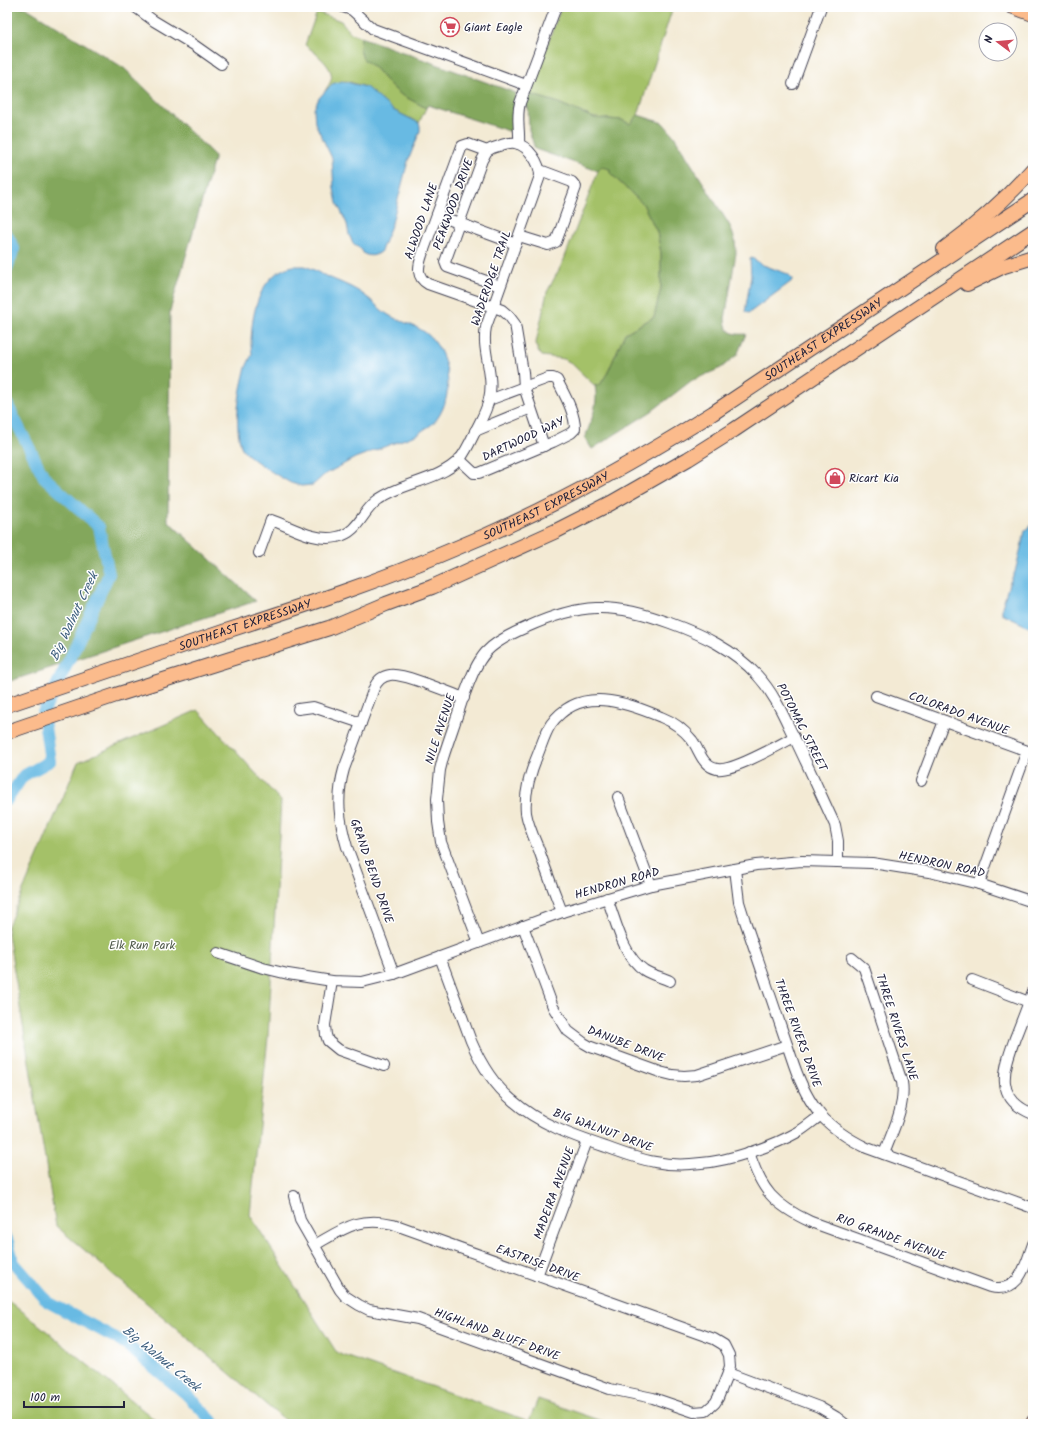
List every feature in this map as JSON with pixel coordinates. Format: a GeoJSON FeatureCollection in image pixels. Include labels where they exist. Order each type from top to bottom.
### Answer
{"type":"FeatureCollection","features":[{"type":"Feature","properties":{"kind":"highway"},"geometry":{"type":"LineString","coordinates":[[875,306],[900,282],[969,231],[1008,196],[1033,169]]}},
{"type":"Feature","properties":{"kind":"highway","name":"SOUTHEAST EXPRESSWAY"},"geometry":{"type":"LineString","coordinates":[[10,704],[384,578],[510,525],[606,476],[668,441],[875,306],[1033,200]]}},
{"type":"Feature","properties":{"kind":"highway","name":"SOUTHEAST EXPRESSWAY"},"geometry":{"type":"LineString","coordinates":[[7,732],[329,628],[386,604],[432,587],[556,531],[611,503],[688,459],[1033,231]]}},
{"type":"Feature","properties":{"kind":"highway"},"geometry":{"type":"LineString","coordinates":[[920,306],[1004,266],[1033,257]]}},
{"type":"Feature","properties":{"kind":"main road"},"geometry":{"type":"LineString","coordinates":[[1011,7],[1033,15]]}},
{"type":"Feature","properties":{"kind":"street"},"geometry":{"type":"LineString","coordinates":[[135,7],[221,64]]}},
{"type":"Feature","properties":{"kind":"street"},"geometry":{"type":"LineString","coordinates":[[343,7],[352,10],[373,29],[526,85]]}},
{"type":"Feature","properties":{"kind":"street"},"geometry":{"type":"LineString","coordinates":[[437,215],[517,240],[548,245],[556,242],[576,187],[572,182],[540,170],[533,156],[527,149],[519,144],[520,136],[518,111],[526,85],[556,7]]}},
{"type":"Feature","properties":{"kind":"street"},"geometry":{"type":"LineString","coordinates":[[793,84],[821,7]]}},
{"type":"Feature","properties":{"kind":"street","name":"ALWOOD LANE"},"geometry":{"type":"LineString","coordinates":[[487,151],[468,144],[462,146],[419,265],[419,271],[422,280],[428,284],[493,307]]}},
{"type":"Feature","properties":{"kind":"street","name":"PEAKWOOD DRIVE"},"geometry":{"type":"LineString","coordinates":[[500,286],[447,267],[445,262],[476,175],[487,151],[504,144],[519,144]]}},
{"type":"Feature","properties":{"kind":"street","name":"WADERIDGE TRAIL"},"geometry":{"type":"LineString","coordinates":[[259,553],[271,520],[316,538],[338,537],[357,526],[377,499],[440,473],[459,459],[476,431],[489,400],[490,381],[485,331],[540,176],[540,170]]}},
{"type":"Feature","properties":{"kind":"street"},"geometry":{"type":"LineString","coordinates":[[493,307],[502,310],[515,324],[523,372],[524,388],[544,446]]}},
{"type":"Feature","properties":{"kind":"street","name":"DARTWOOD WAY"},"geometry":{"type":"LineString","coordinates":[[459,459],[474,473],[479,473],[544,446],[571,433],[575,429],[569,404],[557,380],[553,378],[548,378],[489,400]]}},
{"type":"Feature","properties":{"kind":"street"},"geometry":{"type":"LineString","coordinates":[[476,431],[531,408]]}},
{"type":"Feature","properties":{"kind":"street","name":"POTOMAC STREET"},"geometry":{"type":"LineString","coordinates":[[536,623],[549,617],[572,611],[597,608],[625,610],[654,617],[698,633],[730,651],[758,676],[776,700],[835,825],[838,841],[838,862]]}},
{"type":"Feature","properties":{"kind":"street","name":"NILE AVENUE"},"geometry":{"type":"LineString","coordinates":[[479,943],[441,842],[437,799],[440,770],[449,739],[472,675],[480,659],[496,644],[518,631],[536,623]]}},
{"type":"Feature","properties":{"kind":"street","name":"GRAND BEND DRIVE"},"geometry":{"type":"LineString","coordinates":[[394,974],[347,847],[340,819],[338,799],[340,782],[376,684],[382,677],[395,675],[404,676],[464,698]]}},
{"type":"Feature","properties":{"kind":"street","name":"COLORADO AVENUE"},"geometry":{"type":"LineString","coordinates":[[876,696],[1030,752]]}},
{"type":"Feature","properties":{"kind":"street"},"geometry":{"type":"LineString","coordinates":[[562,912],[528,820],[526,812],[526,793],[531,772],[546,732],[552,723],[563,712],[576,704],[587,700],[612,700],[672,722],[685,732],[691,739],[707,764],[717,769],[732,768],[794,737]]}},
{"type":"Feature","properties":{"kind":"street"},"geometry":{"type":"LineString","coordinates":[[298,709],[308,706],[313,707],[361,723]]}},
{"type":"Feature","properties":{"kind":"street"},"geometry":{"type":"LineString","coordinates":[[921,781],[944,721]]}},
{"type":"Feature","properties":{"kind":"street"},"geometry":{"type":"LineString","coordinates":[[979,884],[1030,752]]}},
{"type":"Feature","properties":{"kind":"street"},"geometry":{"type":"LineString","coordinates":[[618,797],[651,885]]}},
{"type":"Feature","properties":{"kind":"street","name":"HENDRON ROAD"},"geometry":{"type":"LineString","coordinates":[[218,953],[263,968],[288,974],[332,981],[362,982],[394,974],[562,912],[651,885],[764,864],[802,861],[872,864],[908,868],[958,878],[1033,902]]}},
{"type":"Feature","properties":{"kind":"street","name":"THREE RIVERS DRIVE"},"geometry":{"type":"LineString","coordinates":[[735,869],[740,902],[745,921],[800,1084],[820,1116],[833,1128],[854,1141],[884,1154],[1033,1208]]}},
{"type":"Feature","properties":{"kind":"street"},"geometry":{"type":"LineString","coordinates":[[607,898],[625,947],[631,958],[645,971],[670,981]]}},
{"type":"Feature","properties":{"kind":"street","name":"DANUBE DRIVE"},"geometry":{"type":"LineString","coordinates":[[523,926],[553,1007],[558,1016],[568,1031],[592,1047],[660,1072],[684,1076],[709,1072],[787,1045]]}},
{"type":"Feature","properties":{"kind":"street","name":"BIG WALNUT DRIVE"},"geometry":{"type":"LineString","coordinates":[[440,957],[471,1041],[488,1073],[511,1099],[530,1114],[552,1126],[630,1156],[656,1163],[684,1164],[702,1163],[749,1152],[799,1131],[820,1116]]}},
{"type":"Feature","properties":{"kind":"street","name":"THREE RIVERS LANE"},"geometry":{"type":"LineString","coordinates":[[852,958],[864,968],[902,1082],[902,1105],[884,1154]]}},
{"type":"Feature","properties":{"kind":"street"},"geometry":{"type":"LineString","coordinates":[[972,980],[1029,1002]]}},
{"type":"Feature","properties":{"kind":"street"},"geometry":{"type":"LineString","coordinates":[[332,981],[325,1025],[328,1041],[339,1050],[384,1066]]}},
{"type":"Feature","properties":{"kind":"street"},"geometry":{"type":"LineString","coordinates":[[1033,991],[1008,1059],[1004,1079],[1008,1092],[1014,1102],[1026,1111],[1033,1114]]}},
{"type":"Feature","properties":{"kind":"street","name":"MADEIRA AVENUE"},"geometry":{"type":"LineString","coordinates":[[537,1276],[588,1141]]}},
{"type":"Feature","properties":{"kind":"street","name":"RIO GRANDE AVENUE"},"geometry":{"type":"LineString","coordinates":[[749,1152],[755,1172],[764,1187],[781,1205],[794,1214],[811,1222],[990,1287],[1002,1288],[1014,1283],[1022,1273],[1033,1244]]}},
{"type":"Feature","properties":{"kind":"street","name":"HIGHLAND BLUFF DRIVE"},"geometry":{"type":"LineString","coordinates":[[294,1196],[300,1220],[340,1290],[345,1296],[364,1308],[375,1312],[418,1319],[614,1390],[644,1396],[688,1411],[706,1411],[715,1404],[728,1373]]}},
{"type":"Feature","properties":{"kind":"street","name":"EASTRISE DRIVE"},"geometry":{"type":"LineString","coordinates":[[315,1245],[352,1225],[368,1222],[385,1222],[714,1339],[724,1345],[729,1355],[730,1366],[728,1373]]}},
{"type":"Feature","properties":{"kind":"street"},"geometry":{"type":"LineString","coordinates":[[728,1373],[820,1407],[845,1424]]}},
{"type":"Feature","properties":{"kind":"green space"},"geometry":{"type":"Polygon","coordinates":[[[7,7],[25,7],[124,68],[215,156],[170,311],[168,521],[256,601],[7,682],[7,7]]]}},
{"type":"Feature","properties":{"kind":"green space"},"geometry":{"type":"Polygon","coordinates":[[[561,7],[673,7],[638,115],[630,124],[622,120],[594,118],[556,102],[529,94],[561,7]]]}},
{"type":"Feature","properties":{"kind":"green space"},"geometry":{"type":"Polygon","coordinates":[[[317,12],[341,21],[351,33],[361,37],[360,49],[363,59],[375,68],[400,94],[426,108],[419,123],[393,110],[363,86],[346,81],[332,84],[325,91],[331,80],[330,70],[323,60],[305,45],[317,12]]]}},
{"type":"Feature","properties":{"kind":"green space"},"geometry":{"type":"Polygon","coordinates":[[[361,37],[516,93],[514,112],[515,133],[428,105],[426,108],[400,94],[375,68],[363,59],[360,50],[361,37]]]}},
{"type":"Feature","properties":{"kind":"green space"},"geometry":{"type":"Polygon","coordinates":[[[529,94],[556,102],[594,118],[622,120],[630,124],[638,115],[663,123],[674,136],[730,226],[735,240],[736,253],[725,319],[727,327],[731,332],[746,334],[737,355],[721,368],[691,381],[652,411],[592,449],[585,438],[595,406],[595,386],[600,385],[608,372],[625,333],[654,317],[661,288],[661,253],[657,232],[643,204],[610,173],[610,169],[601,167],[598,171],[535,149],[529,130],[528,107],[524,105],[529,94]]]}},
{"type":"Feature","properties":{"kind":"green space"},"geometry":{"type":"Polygon","coordinates":[[[601,167],[610,168],[610,173],[643,204],[657,232],[661,253],[661,288],[654,317],[625,333],[608,372],[600,385],[595,386],[571,363],[564,359],[542,356],[538,352],[536,343],[547,292],[563,262],[598,171],[601,167]]]}},
{"type":"Feature","properties":{"kind":"green space","name":"Elk Run Park"},"geometry":{"type":"Polygon","coordinates":[[[198,710],[281,801],[268,1037],[250,1215],[337,1353],[529,1421],[538,1399],[611,1424],[289,1424],[56,1226],[7,928],[78,762],[198,710]]]}},
{"type":"Feature","properties":{"kind":"green space"},"geometry":{"type":"Polygon","coordinates":[[[7,1300],[11,1302],[160,1424],[7,1424],[7,1300]]]}},
{"type":"Feature","properties":{"kind":"water"},"geometry":{"type":"Polygon","coordinates":[[[342,81],[366,87],[393,110],[419,123],[420,126],[420,131],[408,161],[392,223],[381,251],[373,256],[364,254],[361,249],[354,245],[349,235],[347,224],[337,203],[334,189],[332,158],[315,123],[314,109],[319,98],[332,84],[342,81]]]}},
{"type":"Feature","properties":{"kind":"water"},"geometry":{"type":"Polygon","coordinates":[[[752,258],[763,265],[788,274],[793,279],[749,313],[745,312],[751,276],[750,259],[752,258]]]}},
{"type":"Feature","properties":{"kind":"water"},"geometry":{"type":"Polygon","coordinates":[[[293,266],[305,266],[350,287],[367,297],[387,314],[417,327],[426,333],[434,341],[445,362],[448,386],[443,409],[437,419],[418,434],[355,458],[324,475],[313,485],[301,486],[279,477],[249,455],[241,446],[238,427],[239,399],[246,369],[252,354],[251,333],[255,309],[259,297],[272,277],[281,270],[293,266]]]}},
{"type":"Feature","properties":{"kind":"water"},"geometry":{"type":"Polygon","coordinates":[[[1033,524],[1033,629],[1002,614],[1002,607],[1009,584],[1015,572],[1025,531],[1033,524]]]}},
{"type":"Feature","properties":{"kind":"waterway","name":"Big Walnut Creek"},"geometry":{"type":"LineString","coordinates":[[7,235],[14,249],[7,268]]}},
{"type":"Feature","properties":{"kind":"waterway","name":"Big Walnut Creek"},"geometry":{"type":"LineString","coordinates":[[7,404],[44,477],[99,527],[109,574],[43,713],[50,761],[23,776],[7,800]]}},
{"type":"Feature","properties":{"kind":"waterway","name":"Big Walnut Creek"},"geometry":{"type":"LineString","coordinates":[[7,1239],[14,1263],[48,1302],[123,1342],[185,1393],[215,1424]]}},
{"type":"Feature","properties":{"kind":"place","name":"Giant Eagle"},"geometry":{"type":"Point","coordinates":[450,27]}},
{"type":"Feature","properties":{"kind":"place","name":"Ricart Kia"},"geometry":{"type":"Point","coordinates":[835,478]}}]}
